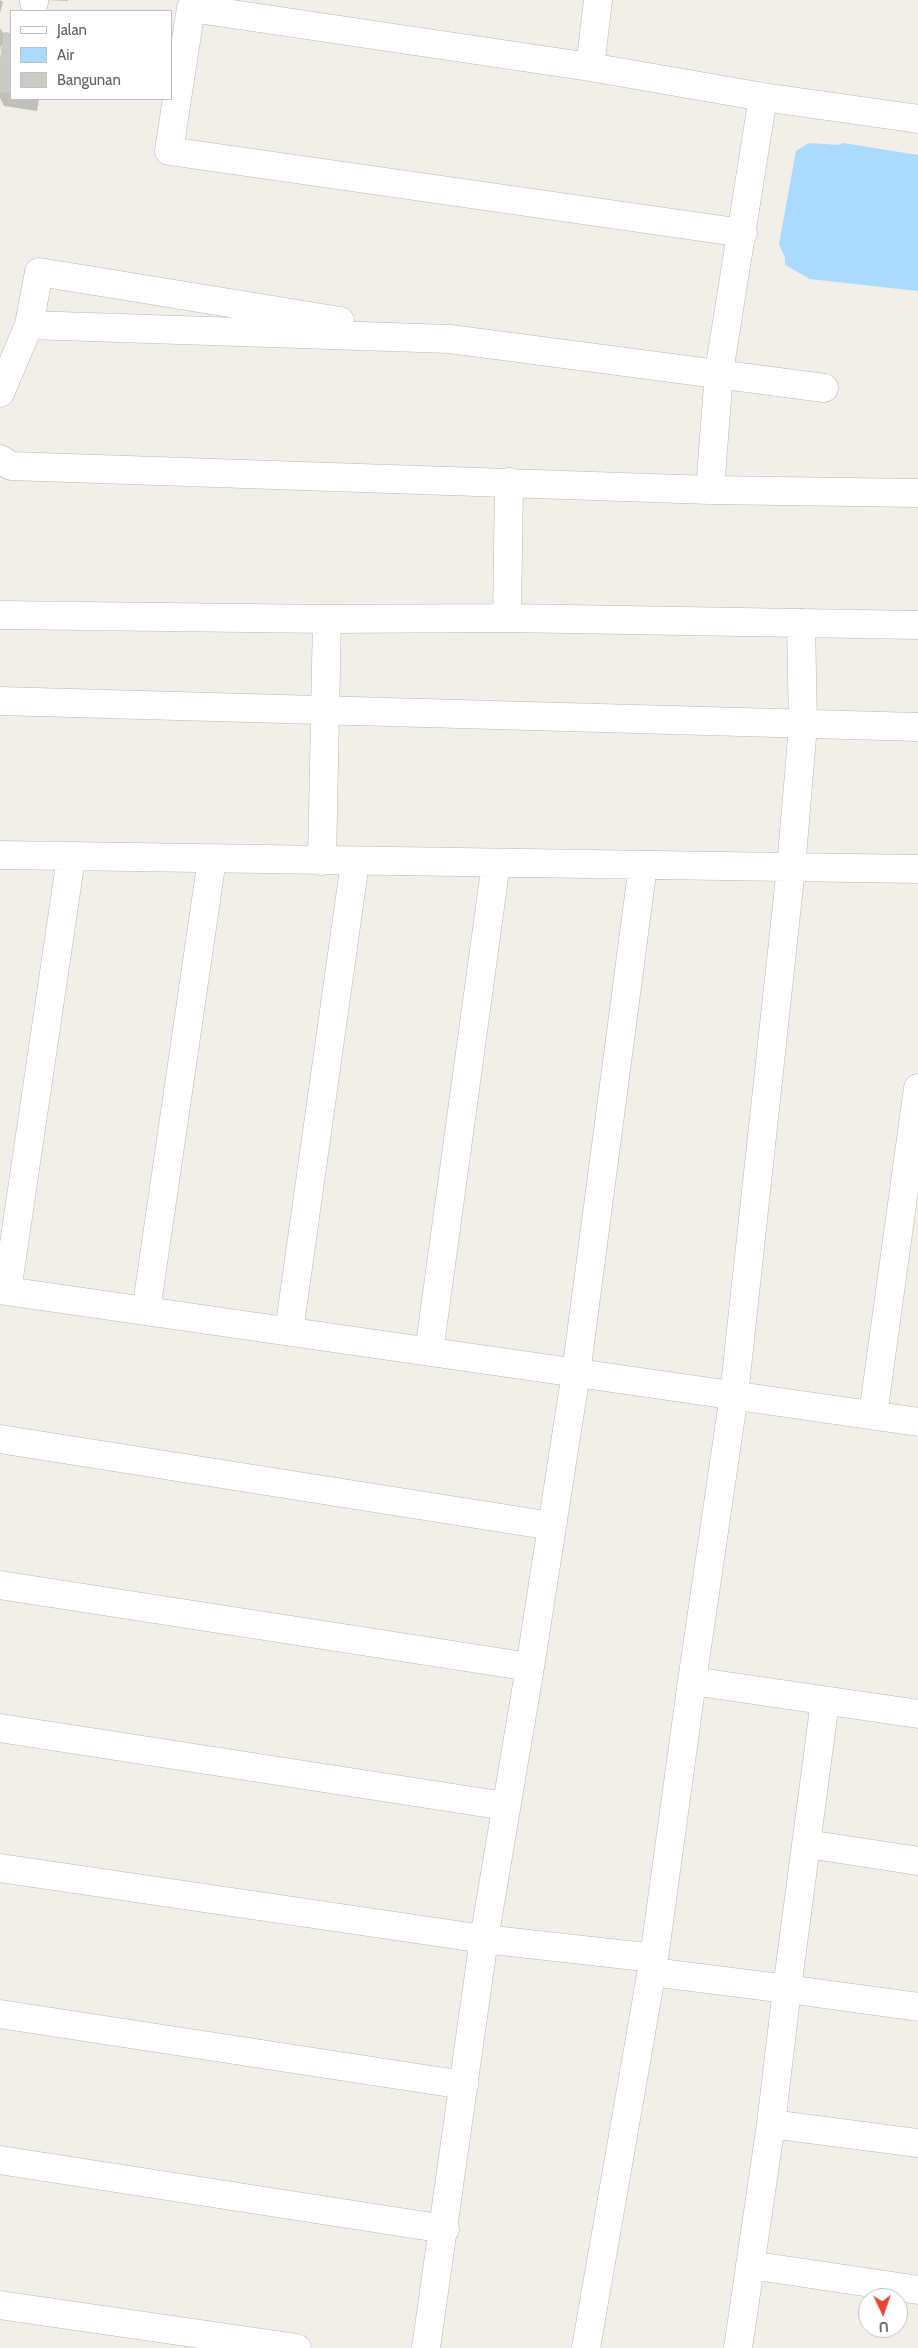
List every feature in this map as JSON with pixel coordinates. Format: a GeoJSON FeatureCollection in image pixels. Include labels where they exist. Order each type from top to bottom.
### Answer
{"type":"FeatureCollection","features":[{"type":"Feature","properties":{"kind":"street"},"geometry":{"type":"LineString","coordinates":[[590,67],[598,0]]}},
{"type":"Feature","properties":{"kind":"street"},"geometry":{"type":"LineString","coordinates":[[743,233],[169,151],[191,8],[590,67],[763,97],[918,119]]}},
{"type":"Feature","properties":{"kind":"street"},"geometry":{"type":"LineString","coordinates":[[710,490],[720,372],[763,97]]}},
{"type":"Feature","properties":{"kind":"street"},"geometry":{"type":"LineString","coordinates":[[0,392],[29,325],[39,272],[450,339],[720,372],[824,388]]}},
{"type":"Feature","properties":{"kind":"street"},"geometry":{"type":"LineString","coordinates":[[29,325],[450,339]]}},
{"type":"Feature","properties":{"kind":"street"},"geometry":{"type":"LineString","coordinates":[[0,460],[11,466],[710,490],[918,493]]}},
{"type":"Feature","properties":{"kind":"street"},"geometry":{"type":"LineString","coordinates":[[507,618],[508,482]]}},
{"type":"Feature","properties":{"kind":"street"},"geometry":{"type":"LineString","coordinates":[[0,615],[327,619],[507,618],[918,625]]}},
{"type":"Feature","properties":{"kind":"street"},"geometry":{"type":"LineString","coordinates":[[322,861],[327,619]]}},
{"type":"Feature","properties":{"kind":"street"},"geometry":{"type":"LineString","coordinates":[[586,2348],[653,1965],[734,1395],[791,868],[803,726],[801,623]]}},
{"type":"Feature","properties":{"kind":"street"},"geometry":{"type":"LineString","coordinates":[[0,701],[803,726],[918,727]]}},
{"type":"Feature","properties":{"kind":"street"},"geometry":{"type":"LineString","coordinates":[[0,855],[71,858],[918,869]]}},
{"type":"Feature","properties":{"kind":"street"},"geometry":{"type":"LineString","coordinates":[[71,858],[3,1291],[918,1422]]}},
{"type":"Feature","properties":{"kind":"street"},"geometry":{"type":"LineString","coordinates":[[146,1311],[212,859]]}},
{"type":"Feature","properties":{"kind":"street"},"geometry":{"type":"LineString","coordinates":[[289,1331],[355,862]]}},
{"type":"Feature","properties":{"kind":"street"},"geometry":{"type":"LineString","coordinates":[[429,1352],[496,863]]}},
{"type":"Feature","properties":{"kind":"street"},"geometry":{"type":"LineString","coordinates":[[426,2348],[484,1939],[530,1667],[576,1372],[643,865]]}},
{"type":"Feature","properties":{"kind":"street"},"geometry":{"type":"LineString","coordinates":[[873,1415],[918,1088]]}},
{"type":"Feature","properties":{"kind":"street"},"geometry":{"type":"LineString","coordinates":[[0,1439],[552,1526]]}},
{"type":"Feature","properties":{"kind":"street"},"geometry":{"type":"LineString","coordinates":[[0,1585],[530,1667]]}},
{"type":"Feature","properties":{"kind":"street"},"geometry":{"type":"LineString","coordinates":[[692,1681],[918,1714]]}},
{"type":"Feature","properties":{"kind":"street"},"geometry":{"type":"LineString","coordinates":[[738,2348],[771,2124],[825,1701]]}},
{"type":"Feature","properties":{"kind":"street"},"geometry":{"type":"LineString","coordinates":[[0,1728],[505,1806]]}},
{"type":"Feature","properties":{"kind":"street"},"geometry":{"type":"LineString","coordinates":[[807,1844],[918,1861]]}},
{"type":"Feature","properties":{"kind":"street"},"geometry":{"type":"LineString","coordinates":[[0,1868],[484,1939],[653,1965],[787,1989],[918,2007]]}},
{"type":"Feature","properties":{"kind":"street"},"geometry":{"type":"LineString","coordinates":[[0,2014],[464,2085]]}},
{"type":"Feature","properties":{"kind":"street"},"geometry":{"type":"LineString","coordinates":[[771,2124],[918,2144]]}},
{"type":"Feature","properties":{"kind":"street"},"geometry":{"type":"LineString","coordinates":[[0,2160],[444,2229]]}},
{"type":"Feature","properties":{"kind":"street"},"geometry":{"type":"LineString","coordinates":[[750,2265],[918,2290]]}},
{"type":"Feature","properties":{"kind":"street"},"geometry":{"type":"LineString","coordinates":[[0,2304],[297,2348]]}},
{"type":"Feature","properties":{"kind":"water"},"geometry":{"type":"Polygon","coordinates":[[[809,143],[839,145],[843,143],[918,155],[918,291],[810,279],[785,265],[785,258],[779,244],[796,151],[809,143]]]}},
{"type":"Feature","properties":{"kind":"building"},"geometry":{"type":"Polygon","coordinates":[[[4,32],[10,33],[10,94],[0,92],[0,59],[4,32]]]}}]}
